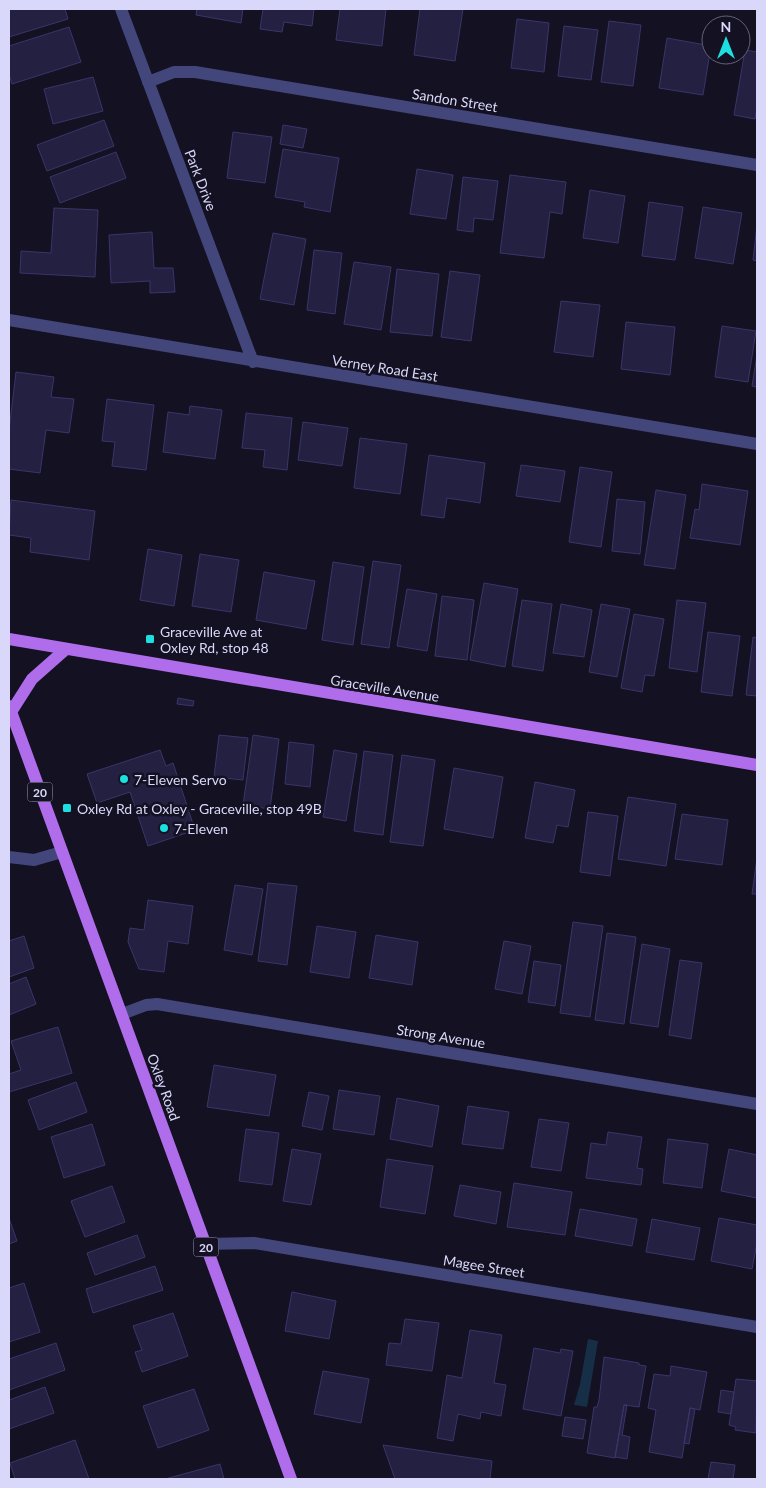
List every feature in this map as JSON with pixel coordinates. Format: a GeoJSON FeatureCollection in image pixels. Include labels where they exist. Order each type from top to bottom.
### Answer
{"type":"FeatureCollection","features":[{"type":"Feature","properties":{"kind":"main road","name":"Graceville Avenue"},"geometry":{"type":"LineString","coordinates":[[9,639],[757,764]]}},
{"type":"Feature","properties":{"kind":"main road"},"geometry":{"type":"LineString","coordinates":[[10,709],[32,679],[66,649]]}},
{"type":"Feature","properties":{"kind":"main road","name":"Oxley Road"},"geometry":{"type":"LineString","coordinates":[[10,709],[291,1479]]}},
{"type":"Feature","properties":{"kind":"street","name":"Park Drive"},"geometry":{"type":"LineString","coordinates":[[121,9],[253,362]]}},
{"type":"Feature","properties":{"kind":"street","name":"Sandon Street"},"geometry":{"type":"LineString","coordinates":[[148,82],[174,72],[195,72],[757,165]]}},
{"type":"Feature","properties":{"kind":"street","name":"Verney Road East"},"geometry":{"type":"LineString","coordinates":[[9,320],[253,362],[757,444]]}},
{"type":"Feature","properties":{"kind":"street"},"geometry":{"type":"LineString","coordinates":[[9,857],[34,860],[62,852]]}},
{"type":"Feature","properties":{"kind":"street","name":"Strong Avenue"},"geometry":{"type":"LineString","coordinates":[[122,1014],[146,1005],[157,1004],[757,1104]]}},
{"type":"Feature","properties":{"kind":"street","name":"Magee Street"},"geometry":{"type":"LineString","coordinates":[[205,1244],[254,1243],[757,1327]]}},
{"type":"Feature","properties":{"kind":"water"},"geometry":{"type":"Polygon","coordinates":[[[588,1339],[598,1341],[587,1407],[574,1405],[580,1384],[588,1339]]]}},
{"type":"Feature","properties":{"kind":"building"},"geometry":{"type":"Polygon","coordinates":[[[9,9],[65,9],[68,19],[9,37],[9,9]]]}},
{"type":"Feature","properties":{"kind":"building"},"geometry":{"type":"Polygon","coordinates":[[[197,9],[243,9],[241,23],[196,15],[197,9]]]}},
{"type":"Feature","properties":{"kind":"building"},"geometry":{"type":"Polygon","coordinates":[[[263,9],[314,9],[312,26],[284,22],[282,32],[260,29],[263,9]]]}},
{"type":"Feature","properties":{"kind":"building"},"geometry":{"type":"Polygon","coordinates":[[[340,9],[386,9],[382,46],[336,40],[340,9]]]}},
{"type":"Feature","properties":{"kind":"building"},"geometry":{"type":"Polygon","coordinates":[[[420,9],[463,9],[455,61],[414,55],[420,9]]]}},
{"type":"Feature","properties":{"kind":"building"},"geometry":{"type":"Polygon","coordinates":[[[517,19],[549,23],[544,72],[511,68],[517,19]]]}},
{"type":"Feature","properties":{"kind":"building"},"geometry":{"type":"Polygon","coordinates":[[[609,21],[641,25],[633,86],[601,82],[609,21]]]}},
{"type":"Feature","properties":{"kind":"building"},"geometry":{"type":"Polygon","coordinates":[[[564,26],[598,30],[591,80],[558,76],[564,26]]]}},
{"type":"Feature","properties":{"kind":"building"},"geometry":{"type":"Polygon","coordinates":[[[69,27],[81,62],[12,84],[9,74],[9,46],[69,27]]]}},
{"type":"Feature","properties":{"kind":"building"},"geometry":{"type":"Polygon","coordinates":[[[667,38],[701,44],[701,65],[708,65],[703,95],[659,88],[667,38]]]}},
{"type":"Feature","properties":{"kind":"building"},"geometry":{"type":"Polygon","coordinates":[[[751,51],[757,52],[757,107],[755,119],[734,115],[742,65],[751,65],[751,51]]]}},
{"type":"Feature","properties":{"kind":"building"},"geometry":{"type":"Polygon","coordinates":[[[93,77],[103,111],[53,124],[44,89],[93,77]]]}},
{"type":"Feature","properties":{"kind":"building"},"geometry":{"type":"Polygon","coordinates":[[[104,120],[114,146],[47,171],[37,145],[104,120]]]}},
{"type":"Feature","properties":{"kind":"building"},"geometry":{"type":"Polygon","coordinates":[[[283,125],[307,129],[303,148],[280,144],[283,125]]]}},
{"type":"Feature","properties":{"kind":"building"},"geometry":{"type":"Polygon","coordinates":[[[233,132],[272,137],[265,183],[227,178],[233,132]]]}},
{"type":"Feature","properties":{"kind":"building"},"geometry":{"type":"Polygon","coordinates":[[[283,149],[339,158],[330,212],[304,207],[305,202],[275,197],[283,149]]]}},
{"type":"Feature","properties":{"kind":"building"},"geometry":{"type":"Polygon","coordinates":[[[116,152],[126,178],[60,203],[50,177],[116,152]]]}},
{"type":"Feature","properties":{"kind":"building"},"geometry":{"type":"Polygon","coordinates":[[[417,169],[453,175],[446,219],[410,214],[417,169]]]}},
{"type":"Feature","properties":{"kind":"building"},"geometry":{"type":"Polygon","coordinates":[[[510,175],[566,182],[562,214],[550,212],[544,258],[500,253],[510,175]]]}},
{"type":"Feature","properties":{"kind":"building"},"geometry":{"type":"Polygon","coordinates":[[[463,177],[498,181],[493,220],[474,218],[473,232],[457,230],[463,177]]]}},
{"type":"Feature","properties":{"kind":"building"},"geometry":{"type":"Polygon","coordinates":[[[590,190],[625,196],[618,243],[583,238],[590,190]]]}},
{"type":"Feature","properties":{"kind":"building"},"geometry":{"type":"Polygon","coordinates":[[[649,202],[683,207],[675,260],[642,256],[649,202]]]}},
{"type":"Feature","properties":{"kind":"building"},"geometry":{"type":"Polygon","coordinates":[[[703,207],[742,213],[733,264],[695,258],[703,207]]]}},
{"type":"Feature","properties":{"kind":"building"},"geometry":{"type":"Polygon","coordinates":[[[54,208],[98,210],[95,277],[20,273],[21,251],[51,253],[54,208]]]}},
{"type":"Feature","properties":{"kind":"building"},"geometry":{"type":"Polygon","coordinates":[[[757,225],[757,261],[753,260],[757,225]]]}},
{"type":"Feature","properties":{"kind":"building"},"geometry":{"type":"Polygon","coordinates":[[[152,232],[154,268],[173,268],[175,292],[150,293],[150,281],[111,283],[109,235],[152,232]]]}},
{"type":"Feature","properties":{"kind":"building"},"geometry":{"type":"Polygon","coordinates":[[[273,233],[306,239],[294,305],[260,299],[273,233]]]}},
{"type":"Feature","properties":{"kind":"building"},"geometry":{"type":"Polygon","coordinates":[[[314,250],[342,253],[335,314],[307,310],[314,250]]]}},
{"type":"Feature","properties":{"kind":"building"},"geometry":{"type":"Polygon","coordinates":[[[354,262],[391,267],[381,330],[344,324],[354,262]]]}},
{"type":"Feature","properties":{"kind":"building"},"geometry":{"type":"Polygon","coordinates":[[[397,269],[439,274],[432,336],[390,332],[397,269]]]}},
{"type":"Feature","properties":{"kind":"building"},"geometry":{"type":"Polygon","coordinates":[[[450,271],[480,275],[471,341],[441,337],[450,271]]]}},
{"type":"Feature","properties":{"kind":"building"},"geometry":{"type":"Polygon","coordinates":[[[561,301],[600,305],[593,357],[554,352],[561,301]]]}},
{"type":"Feature","properties":{"kind":"building"},"geometry":{"type":"Polygon","coordinates":[[[626,322],[675,327],[670,375],[621,369],[626,322]]]}},
{"type":"Feature","properties":{"kind":"building"},"geometry":{"type":"Polygon","coordinates":[[[722,326],[756,331],[748,382],[715,377],[722,326]]]}},
{"type":"Feature","properties":{"kind":"building"},"geometry":{"type":"Polygon","coordinates":[[[757,355],[757,387],[752,386],[757,355]]]}},
{"type":"Feature","properties":{"kind":"building"},"geometry":{"type":"Polygon","coordinates":[[[16,372],[54,377],[51,397],[74,399],[69,433],[46,430],[40,473],[9,469],[9,431],[16,372]]]}},
{"type":"Feature","properties":{"kind":"building"},"geometry":{"type":"Polygon","coordinates":[[[107,399],[154,405],[146,470],[112,466],[115,442],[102,441],[107,399]]]}},
{"type":"Feature","properties":{"kind":"building"},"geometry":{"type":"Polygon","coordinates":[[[190,406],[222,410],[215,459],[163,452],[168,412],[189,415],[190,406]]]}},
{"type":"Feature","properties":{"kind":"building"},"geometry":{"type":"Polygon","coordinates":[[[246,413],[292,418],[287,470],[263,467],[265,450],[242,448],[246,413]]]}},
{"type":"Feature","properties":{"kind":"building"},"geometry":{"type":"Polygon","coordinates":[[[303,422],[348,428],[342,466],[298,460],[303,422]]]}},
{"type":"Feature","properties":{"kind":"building"},"geometry":{"type":"Polygon","coordinates":[[[360,438],[407,444],[400,494],[354,488],[360,438]]]}},
{"type":"Feature","properties":{"kind":"building"},"geometry":{"type":"Polygon","coordinates":[[[429,455],[485,463],[480,503],[447,498],[444,518],[421,515],[429,455]]]}},
{"type":"Feature","properties":{"kind":"building"},"geometry":{"type":"Polygon","coordinates":[[[521,465],[565,471],[560,502],[516,496],[521,465]]]}},
{"type":"Feature","properties":{"kind":"building"},"geometry":{"type":"Polygon","coordinates":[[[580,467],[612,472],[601,547],[569,542],[580,467]]]}},
{"type":"Feature","properties":{"kind":"building"},"geometry":{"type":"Polygon","coordinates":[[[702,484],[748,491],[740,545],[690,538],[695,509],[699,510],[702,484]]]}},
{"type":"Feature","properties":{"kind":"building"},"geometry":{"type":"Polygon","coordinates":[[[656,490],[686,495],[675,569],[644,565],[656,490]]]}},
{"type":"Feature","properties":{"kind":"building"},"geometry":{"type":"Polygon","coordinates":[[[617,499],[645,502],[640,554],[612,551],[617,499]]]}},
{"type":"Feature","properties":{"kind":"building"},"geometry":{"type":"Polygon","coordinates":[[[11,500],[95,511],[89,560],[30,552],[31,538],[9,535],[11,500]]]}},
{"type":"Feature","properties":{"kind":"building"},"geometry":{"type":"Polygon","coordinates":[[[148,549],[182,555],[174,606],[140,600],[148,549]]]}},
{"type":"Feature","properties":{"kind":"building"},"geometry":{"type":"Polygon","coordinates":[[[200,554],[239,560],[231,612],[192,606],[200,554]]]}},
{"type":"Feature","properties":{"kind":"building"},"geometry":{"type":"Polygon","coordinates":[[[373,561],[401,565],[389,648],[361,644],[373,561]]]}},
{"type":"Feature","properties":{"kind":"building"},"geometry":{"type":"Polygon","coordinates":[[[333,562],[364,567],[353,645],[322,640],[333,562]]]}},
{"type":"Feature","properties":{"kind":"building"},"geometry":{"type":"Polygon","coordinates":[[[264,572],[315,581],[306,629],[256,620],[264,572]]]}},
{"type":"Feature","properties":{"kind":"building"},"geometry":{"type":"Polygon","coordinates":[[[484,583],[518,589],[505,667],[470,660],[484,583]]]}},
{"type":"Feature","properties":{"kind":"building"},"geometry":{"type":"Polygon","coordinates":[[[407,589],[437,594],[427,651],[397,646],[407,589]]]}},
{"type":"Feature","properties":{"kind":"building"},"geometry":{"type":"Polygon","coordinates":[[[442,596],[474,600],[467,660],[435,656],[442,596]]]}},
{"type":"Feature","properties":{"kind":"building"},"geometry":{"type":"Polygon","coordinates":[[[522,600],[552,604],[543,671],[512,666],[522,600]]]}},
{"type":"Feature","properties":{"kind":"building"},"geometry":{"type":"Polygon","coordinates":[[[677,600],[706,603],[697,672],[669,668],[677,600]]]}},
{"type":"Feature","properties":{"kind":"building"},"geometry":{"type":"Polygon","coordinates":[[[561,604],[592,610],[584,657],[553,653],[561,604]]]}},
{"type":"Feature","properties":{"kind":"building"},"geometry":{"type":"Polygon","coordinates":[[[601,604],[630,609],[617,677],[589,672],[601,604]]]}},
{"type":"Feature","properties":{"kind":"building"},"geometry":{"type":"Polygon","coordinates":[[[634,614],[664,619],[654,676],[645,675],[642,692],[621,688],[634,614]]]}},
{"type":"Feature","properties":{"kind":"building"},"geometry":{"type":"Polygon","coordinates":[[[708,632],[740,636],[732,696],[701,692],[708,632]]]}},
{"type":"Feature","properties":{"kind":"building"},"geometry":{"type":"Polygon","coordinates":[[[753,637],[757,638],[757,696],[746,695],[753,637]]]}},
{"type":"Feature","properties":{"kind":"building"},"geometry":{"type":"Polygon","coordinates":[[[178,698],[194,701],[193,706],[177,704],[178,698]]]}},
{"type":"Feature","properties":{"kind":"building"},"geometry":{"type":"Polygon","coordinates":[[[219,735],[248,738],[243,780],[214,777],[219,735]]]}},
{"type":"Feature","properties":{"kind":"building"},"geometry":{"type":"Polygon","coordinates":[[[253,735],[279,739],[270,809],[243,805],[253,735]]]}},
{"type":"Feature","properties":{"kind":"building"},"geometry":{"type":"Polygon","coordinates":[[[289,742],[314,745],[310,787],[285,784],[289,742]]]}},
{"type":"Feature","properties":{"kind":"building"},"geometry":{"type":"Polygon","coordinates":[[[160,750],[166,766],[173,763],[195,830],[148,846],[130,792],[97,803],[87,774],[160,750]]]}},
{"type":"Feature","properties":{"kind":"building"},"geometry":{"type":"Polygon","coordinates":[[[334,750],[357,754],[346,821],[323,817],[334,750]]]}},
{"type":"Feature","properties":{"kind":"building"},"geometry":{"type":"Polygon","coordinates":[[[364,751],[393,755],[383,835],[354,831],[364,751]]]}},
{"type":"Feature","properties":{"kind":"building"},"geometry":{"type":"Polygon","coordinates":[[[402,755],[435,760],[423,846],[390,842],[402,755]]]}},
{"type":"Feature","properties":{"kind":"building"},"geometry":{"type":"Polygon","coordinates":[[[454,768],[503,777],[493,838],[444,829],[454,768]]]}},
{"type":"Feature","properties":{"kind":"building"},"geometry":{"type":"Polygon","coordinates":[[[535,782],[575,790],[568,827],[557,825],[553,843],[525,838],[535,782]]]}},
{"type":"Feature","properties":{"kind":"building"},"geometry":{"type":"Polygon","coordinates":[[[628,797],[676,804],[666,866],[618,859],[628,797]]]}},
{"type":"Feature","properties":{"kind":"building"},"geometry":{"type":"Polygon","coordinates":[[[588,812],[618,816],[610,876],[580,872],[588,812]]]}},
{"type":"Feature","properties":{"kind":"building"},"geometry":{"type":"Polygon","coordinates":[[[682,814],[728,820],[722,865],[675,859],[682,814]]]}},
{"type":"Feature","properties":{"kind":"building"},"geometry":{"type":"Polygon","coordinates":[[[757,858],[757,894],[752,894],[757,858]]]}},
{"type":"Feature","properties":{"kind":"building"},"geometry":{"type":"Polygon","coordinates":[[[268,883],[297,886],[287,965],[258,961],[268,883]]]}},
{"type":"Feature","properties":{"kind":"building"},"geometry":{"type":"Polygon","coordinates":[[[235,885],[263,889],[252,955],[224,950],[235,885]]]}},
{"type":"Feature","properties":{"kind":"building"},"geometry":{"type":"Polygon","coordinates":[[[148,900],[193,906],[188,944],[168,941],[164,972],[139,969],[128,942],[130,928],[144,930],[148,900]]]}},
{"type":"Feature","properties":{"kind":"building"},"geometry":{"type":"Polygon","coordinates":[[[573,922],[603,926],[590,1017],[560,1013],[573,922]]]}},
{"type":"Feature","properties":{"kind":"building"},"geometry":{"type":"Polygon","coordinates":[[[317,926],[356,932],[349,978],[310,972],[317,926]]]}},
{"type":"Feature","properties":{"kind":"building"},"geometry":{"type":"Polygon","coordinates":[[[607,933],[636,937],[624,1024],[595,1020],[607,933]]]}},
{"type":"Feature","properties":{"kind":"building"},"geometry":{"type":"Polygon","coordinates":[[[376,935],[418,942],[412,985],[369,978],[376,935]]]}},
{"type":"Feature","properties":{"kind":"building"},"geometry":{"type":"Polygon","coordinates":[[[24,936],[34,968],[9,977],[9,941],[24,936]]]}},
{"type":"Feature","properties":{"kind":"building"},"geometry":{"type":"Polygon","coordinates":[[[504,941],[531,946],[522,994],[495,989],[504,941]]]}},
{"type":"Feature","properties":{"kind":"building"},"geometry":{"type":"Polygon","coordinates":[[[642,944],[670,949],[658,1027],[630,1023],[642,944]]]}},
{"type":"Feature","properties":{"kind":"building"},"geometry":{"type":"Polygon","coordinates":[[[680,960],[702,963],[691,1039],[669,1035],[680,960]]]}},
{"type":"Feature","properties":{"kind":"building"},"geometry":{"type":"Polygon","coordinates":[[[534,961],[561,965],[555,1006],[528,1002],[534,961]]]}},
{"type":"Feature","properties":{"kind":"building"},"geometry":{"type":"Polygon","coordinates":[[[26,977],[36,1004],[9,1015],[9,984],[26,977]]]}},
{"type":"Feature","properties":{"kind":"building"},"geometry":{"type":"Polygon","coordinates":[[[58,1027],[72,1073],[9,1092],[9,1074],[21,1070],[11,1041],[58,1027]]]}},
{"type":"Feature","properties":{"kind":"building"},"geometry":{"type":"Polygon","coordinates":[[[214,1065],[276,1075],[269,1116],[207,1107],[214,1065]]]}},
{"type":"Feature","properties":{"kind":"building"},"geometry":{"type":"Polygon","coordinates":[[[76,1082],[87,1112],[39,1130],[28,1100],[76,1082]]]}},
{"type":"Feature","properties":{"kind":"building"},"geometry":{"type":"Polygon","coordinates":[[[339,1090],[380,1096],[374,1135],[333,1129],[339,1090]]]}},
{"type":"Feature","properties":{"kind":"building"},"geometry":{"type":"Polygon","coordinates":[[[309,1092],[329,1096],[322,1130],[302,1126],[309,1092]]]}},
{"type":"Feature","properties":{"kind":"building"},"geometry":{"type":"Polygon","coordinates":[[[397,1098],[439,1106],[432,1147],[390,1139],[397,1098]]]}},
{"type":"Feature","properties":{"kind":"building"},"geometry":{"type":"Polygon","coordinates":[[[468,1106],[509,1112],[503,1149],[462,1144],[468,1106]]]}},
{"type":"Feature","properties":{"kind":"building"},"geometry":{"type":"Polygon","coordinates":[[[539,1119],[569,1123],[561,1171],[531,1167],[539,1119]]]}},
{"type":"Feature","properties":{"kind":"building"},"geometry":{"type":"Polygon","coordinates":[[[92,1124],[105,1165],[64,1178],[51,1137],[92,1124]]]}},
{"type":"Feature","properties":{"kind":"building"},"geometry":{"type":"Polygon","coordinates":[[[246,1129],[279,1133],[272,1185],[239,1181],[246,1129]]]}},
{"type":"Feature","properties":{"kind":"building"},"geometry":{"type":"Polygon","coordinates":[[[608,1132],[642,1137],[637,1168],[643,1169],[641,1185],[586,1178],[591,1143],[606,1145],[608,1132]]]}},
{"type":"Feature","properties":{"kind":"building"},"geometry":{"type":"Polygon","coordinates":[[[668,1139],[708,1144],[702,1188],[663,1183],[668,1139]]]}},
{"type":"Feature","properties":{"kind":"building"},"geometry":{"type":"Polygon","coordinates":[[[292,1149],[321,1154],[311,1205],[283,1201],[292,1149]]]}},
{"type":"Feature","properties":{"kind":"building"},"geometry":{"type":"Polygon","coordinates":[[[729,1149],[757,1155],[757,1198],[721,1191],[729,1149]]]}},
{"type":"Feature","properties":{"kind":"building"},"geometry":{"type":"Polygon","coordinates":[[[387,1159],[433,1166],[425,1214],[380,1207],[387,1159]]]}},
{"type":"Feature","properties":{"kind":"building"},"geometry":{"type":"Polygon","coordinates":[[[514,1183],[572,1192],[565,1235],[507,1227],[514,1183]]]}},
{"type":"Feature","properties":{"kind":"building"},"geometry":{"type":"Polygon","coordinates":[[[460,1185],[501,1192],[496,1224],[454,1216],[460,1185]]]}},
{"type":"Feature","properties":{"kind":"building"},"geometry":{"type":"Polygon","coordinates":[[[112,1186],[125,1222],[85,1237],[71,1201],[112,1186]]]}},
{"type":"Feature","properties":{"kind":"building"},"geometry":{"type":"Polygon","coordinates":[[[580,1209],[637,1219],[632,1246],[575,1236],[580,1209]]]}},
{"type":"Feature","properties":{"kind":"building"},"geometry":{"type":"Polygon","coordinates":[[[9,1218],[17,1241],[9,1244],[9,1218]]]}},
{"type":"Feature","properties":{"kind":"building"},"geometry":{"type":"Polygon","coordinates":[[[719,1218],[757,1225],[757,1243],[752,1269],[711,1261],[719,1218]]]}},
{"type":"Feature","properties":{"kind":"building"},"geometry":{"type":"Polygon","coordinates":[[[652,1219],[700,1228],[694,1260],[646,1252],[652,1219]]]}},
{"type":"Feature","properties":{"kind":"building"},"geometry":{"type":"Polygon","coordinates":[[[137,1235],[145,1257],[95,1275],[87,1253],[137,1235]]]}},
{"type":"Feature","properties":{"kind":"building"},"geometry":{"type":"Polygon","coordinates":[[[155,1266],[163,1290],[93,1313],[86,1289],[155,1266]]]}},
{"type":"Feature","properties":{"kind":"building"},"geometry":{"type":"Polygon","coordinates":[[[24,1283],[40,1332],[9,1342],[9,1288],[24,1283]]]}},
{"type":"Feature","properties":{"kind":"building"},"geometry":{"type":"Polygon","coordinates":[[[292,1292],[336,1301],[329,1339],[285,1331],[292,1292]]]}},
{"type":"Feature","properties":{"kind":"building"},"geometry":{"type":"Polygon","coordinates":[[[173,1313],[188,1356],[142,1372],[135,1352],[142,1350],[133,1326],[173,1313]]]}},
{"type":"Feature","properties":{"kind":"building"},"geometry":{"type":"Polygon","coordinates":[[[405,1319],[439,1323],[432,1371],[386,1365],[389,1343],[401,1344],[405,1319]]]}},
{"type":"Feature","properties":{"kind":"building"},"geometry":{"type":"Polygon","coordinates":[[[470,1330],[502,1335],[494,1383],[506,1385],[501,1416],[481,1412],[480,1419],[458,1414],[453,1441],[437,1438],[447,1375],[462,1378],[470,1330]]]}},
{"type":"Feature","properties":{"kind":"building"},"geometry":{"type":"Polygon","coordinates":[[[56,1343],[65,1370],[9,1390],[9,1359],[56,1343]]]}},
{"type":"Feature","properties":{"kind":"building"},"geometry":{"type":"Polygon","coordinates":[[[534,1348],[560,1353],[561,1349],[573,1351],[561,1416],[523,1409],[534,1348]]]}},
{"type":"Feature","properties":{"kind":"building"},"geometry":{"type":"Polygon","coordinates":[[[604,1357],[646,1366],[639,1407],[624,1405],[615,1458],[587,1453],[594,1407],[597,1407],[599,1400],[604,1357]]]}},
{"type":"Feature","properties":{"kind":"building"},"geometry":{"type":"Polygon","coordinates":[[[671,1366],[707,1372],[700,1410],[690,1408],[682,1458],[649,1452],[656,1410],[648,1408],[654,1374],[670,1376],[671,1366]]]}},
{"type":"Feature","properties":{"kind":"building"},"geometry":{"type":"Polygon","coordinates":[[[323,1371],[369,1379],[361,1423],[314,1414],[323,1371]]]}},
{"type":"Feature","properties":{"kind":"building"},"geometry":{"type":"Polygon","coordinates":[[[736,1379],[757,1381],[756,1433],[735,1430],[736,1427],[729,1425],[736,1379]]]}},
{"type":"Feature","properties":{"kind":"building"},"geometry":{"type":"Polygon","coordinates":[[[45,1387],[54,1413],[9,1429],[9,1400],[45,1387]]]}},
{"type":"Feature","properties":{"kind":"building"},"geometry":{"type":"Polygon","coordinates":[[[194,1389],[209,1430],[158,1448],[143,1406],[194,1389]]]}},
{"type":"Feature","properties":{"kind":"building"},"geometry":{"type":"Polygon","coordinates":[[[721,1390],[734,1392],[731,1414],[718,1412],[721,1390]]]}},
{"type":"Feature","properties":{"kind":"building"},"geometry":{"type":"Polygon","coordinates":[[[624,1405],[627,1405],[622,1435],[630,1437],[627,1459],[615,1457],[624,1405]]]}},
{"type":"Feature","properties":{"kind":"building"},"geometry":{"type":"Polygon","coordinates":[[[690,1408],[695,1409],[689,1444],[684,1443],[690,1408]]]}},
{"type":"Feature","properties":{"kind":"building"},"geometry":{"type":"Polygon","coordinates":[[[565,1417],[586,1420],[583,1439],[562,1436],[565,1417]]]}},
{"type":"Feature","properties":{"kind":"building"},"geometry":{"type":"Polygon","coordinates":[[[75,1440],[89,1479],[15,1479],[10,1463],[75,1440]]]}},
{"type":"Feature","properties":{"kind":"building"},"geometry":{"type":"Polygon","coordinates":[[[383,1445],[492,1461],[490,1479],[395,1479],[383,1445]]]}},
{"type":"Feature","properties":{"kind":"building"},"geometry":{"type":"Polygon","coordinates":[[[711,1462],[735,1465],[733,1479],[708,1479],[711,1462]]]}},
{"type":"Feature","properties":{"kind":"building"},"geometry":{"type":"Polygon","coordinates":[[[220,1464],[224,1479],[165,1479],[220,1464]]]}},
{"type":"Feature","properties":{"kind":"place","name":"Graceville Ave at Oxley Rd, stop 48"},"geometry":{"type":"Point","coordinates":[150,639]}},
{"type":"Feature","properties":{"kind":"place","name":"7-Eleven Servo"},"geometry":{"type":"Point","coordinates":[124,779]}},
{"type":"Feature","properties":{"kind":"place","name":"Oxley Rd at Oxley - Graceville, stop 49B"},"geometry":{"type":"Point","coordinates":[67,808]}},
{"type":"Feature","properties":{"kind":"place","name":"7-Eleven"},"geometry":{"type":"Point","coordinates":[164,828]}}]}
